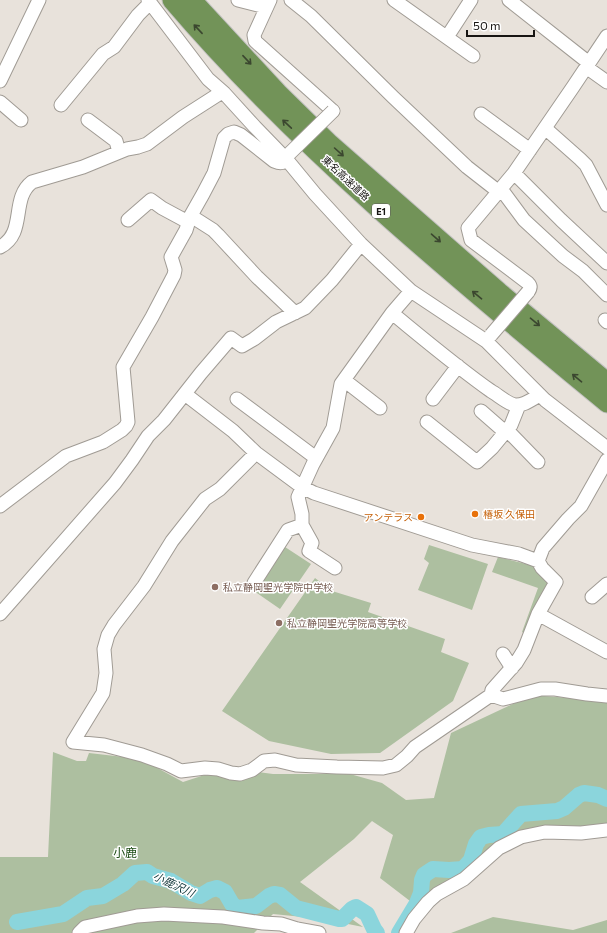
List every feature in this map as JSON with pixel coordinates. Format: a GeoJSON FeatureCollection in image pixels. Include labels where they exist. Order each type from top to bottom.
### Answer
{"type":"FeatureCollection","features":[{"type":"Feature","properties":{"kind":"highway","name":"東名高速道路"},"geometry":{"type":"LineString","coordinates":[[172,0],[242,78],[283,120],[324,158],[410,237],[607,403]]}},
{"type":"Feature","properties":{"kind":"highway","name":"東名高速道路"},"geometry":{"type":"LineString","coordinates":[[192,0],[278,93],[330,144],[499,292],[607,382]]}},
{"type":"Feature","properties":{"kind":"street"},"geometry":{"type":"LineString","coordinates":[[0,506],[66,456],[103,442],[126,426],[128,422],[123,367],[174,275],[175,270],[171,257],[214,173],[224,138],[228,134],[234,132],[241,135],[274,161],[280,164],[284,163],[287,157],[332,111],[255,42],[254,35],[268,3],[238,0]]}},
{"type":"Feature","properties":{"kind":"street"},"geometry":{"type":"LineString","coordinates":[[291,0],[311,16],[467,167],[500,190],[524,220],[563,256],[583,271],[607,295]]}},
{"type":"Feature","properties":{"kind":"street"},"geometry":{"type":"LineString","coordinates":[[394,0],[473,56]]}},
{"type":"Feature","properties":{"kind":"street"},"geometry":{"type":"LineString","coordinates":[[447,37],[471,0]]}},
{"type":"Feature","properties":{"kind":"street"},"geometry":{"type":"LineString","coordinates":[[509,0],[607,82]]}},
{"type":"Feature","properties":{"kind":"street"},"geometry":{"type":"LineString","coordinates":[[0,81],[37,1]]}},
{"type":"Feature","properties":{"kind":"street"},"geometry":{"type":"LineString","coordinates":[[62,105],[103,54],[114,47],[149,2],[208,79],[287,157],[315,194],[361,244],[411,291],[489,338],[540,395],[607,448]]}},
{"type":"Feature","properties":{"kind":"street"},"geometry":{"type":"LineString","coordinates":[[489,338],[528,292],[530,285],[471,240],[468,228],[514,173],[607,36]]}},
{"type":"Feature","properties":{"kind":"street"},"geometry":{"type":"LineString","coordinates":[[0,247],[12,236],[16,227],[21,196],[27,186],[32,182],[83,167],[127,148],[147,144],[183,117],[222,92]]}},
{"type":"Feature","properties":{"kind":"street"},"geometry":{"type":"LineString","coordinates":[[0,102],[21,120]]}},
{"type":"Feature","properties":{"kind":"street"},"geometry":{"type":"LineString","coordinates":[[481,114],[530,150]]}},
{"type":"Feature","properties":{"kind":"street"},"geometry":{"type":"LineString","coordinates":[[88,120],[116,141],[119,152]]}},
{"type":"Feature","properties":{"kind":"street"},"geometry":{"type":"LineString","coordinates":[[545,128],[586,165],[607,205]]}},
{"type":"Feature","properties":{"kind":"street"},"geometry":{"type":"LineString","coordinates":[[514,173],[607,263]]}},
{"type":"Feature","properties":{"kind":"street"},"geometry":{"type":"LineString","coordinates":[[128,220],[151,200],[162,208],[213,230],[257,277],[295,313]]}},
{"type":"Feature","properties":{"kind":"street"},"geometry":{"type":"LineString","coordinates":[[0,614],[115,483],[148,436],[164,420],[231,338],[242,346],[254,339],[276,322],[305,308],[332,280],[361,244]]}},
{"type":"Feature","properties":{"kind":"street"},"geometry":{"type":"LineString","coordinates":[[335,568],[309,551],[312,543],[302,525],[302,514],[298,497],[316,458],[333,428],[341,384],[392,313],[411,291]]}},
{"type":"Feature","properties":{"kind":"street"},"geometry":{"type":"LineString","coordinates":[[392,313],[479,382],[513,405],[522,405],[540,395]]}},
{"type":"Feature","properties":{"kind":"street"},"geometry":{"type":"LineString","coordinates":[[433,399],[458,366]]}},
{"type":"Feature","properties":{"kind":"street"},"geometry":{"type":"LineString","coordinates":[[344,380],[380,408]]}},
{"type":"Feature","properties":{"kind":"street"},"geometry":{"type":"LineString","coordinates":[[185,394],[233,431],[256,453],[302,487],[314,493],[472,545],[519,554],[538,561],[542,568],[556,582],[538,614],[524,650],[516,663],[492,690],[491,695],[415,747],[407,756],[396,764],[383,768],[337,767],[296,765],[275,760],[264,761],[252,770],[240,774],[218,769],[204,768],[181,771],[142,755],[104,745],[73,742],[103,693],[106,673],[104,649],[108,635],[114,625],[144,586],[172,541],[205,499],[220,489],[256,453]]}},
{"type":"Feature","properties":{"kind":"street"},"geometry":{"type":"LineString","coordinates":[[237,399],[316,458]]}},
{"type":"Feature","properties":{"kind":"street"},"geometry":{"type":"LineString","coordinates":[[427,422],[477,462],[492,448],[511,425],[519,405]]}},
{"type":"Feature","properties":{"kind":"street"},"geometry":{"type":"LineString","coordinates":[[481,411],[506,431],[538,462]]}},
{"type":"Feature","properties":{"kind":"street"},"geometry":{"type":"LineString","coordinates":[[538,561],[543,548],[581,506],[607,460]]}},
{"type":"Feature","properties":{"kind":"street"},"geometry":{"type":"LineString","coordinates":[[254,583],[288,530],[302,525]]}},
{"type":"Feature","properties":{"kind":"street"},"geometry":{"type":"LineString","coordinates":[[592,597],[607,584]]}},
{"type":"Feature","properties":{"kind":"street"},"geometry":{"type":"LineString","coordinates":[[538,614],[607,652]]}},
{"type":"Feature","properties":{"kind":"street"},"geometry":{"type":"LineString","coordinates":[[503,654],[512,668]]}},
{"type":"Feature","properties":{"kind":"street"},"geometry":{"type":"LineString","coordinates":[[491,695],[503,699],[541,689],[555,689],[607,696]]}},
{"type":"Feature","properties":{"kind":"street"},"geometry":{"type":"LineString","coordinates":[[406,933],[414,919],[428,902],[437,894],[464,879],[499,848],[520,836],[545,832],[607,830]]}},
{"type":"Feature","properties":{"kind":"street"},"geometry":{"type":"LineString","coordinates":[[79,933],[85,927],[137,916],[164,914],[223,917],[281,924],[319,933]]}},
{"type":"Feature","properties":{"kind":"green space"},"geometry":{"type":"Polygon","coordinates":[[[429,545],[488,564],[472,610],[418,590],[429,563],[424,559],[429,545]]]}},
{"type":"Feature","properties":{"kind":"green space"},"geometry":{"type":"Polygon","coordinates":[[[285,547],[311,564],[280,609],[254,591],[285,547]]]}},
{"type":"Feature","properties":{"kind":"green space"},"geometry":{"type":"Polygon","coordinates":[[[498,557],[534,566],[548,582],[548,588],[526,634],[522,632],[538,588],[492,572],[498,557]]]}},
{"type":"Feature","properties":{"kind":"green space"},"geometry":{"type":"Polygon","coordinates":[[[315,578],[332,591],[371,603],[368,612],[445,639],[441,652],[469,663],[453,701],[380,753],[331,754],[269,741],[222,711],[315,578]]]}},
{"type":"Feature","properties":{"kind":"green space"},"geometry":{"type":"Polygon","coordinates":[[[532,695],[607,701],[607,826],[532,828],[479,856],[458,877],[440,888],[410,901],[380,878],[393,835],[372,821],[354,839],[300,882],[363,927],[323,919],[273,914],[254,933],[0,933],[0,857],[48,857],[53,752],[77,761],[86,761],[89,753],[141,759],[183,782],[226,768],[273,774],[350,774],[382,783],[406,800],[434,798],[451,733],[532,695]]]}},
{"type":"Feature","properties":{"kind":"green space"},"geometry":{"type":"Polygon","coordinates":[[[493,917],[573,930],[607,920],[607,933],[451,933],[493,917]]]}},
{"type":"Feature","properties":{"kind":"waterway","name":"小鹿沢川"},"geometry":{"type":"LineString","coordinates":[[399,933],[417,903],[421,893],[424,875],[433,869],[463,869],[471,860],[476,844],[481,837],[503,834],[521,814],[557,811],[564,808],[579,795],[584,793],[598,795],[607,799]]}},
{"type":"Feature","properties":{"kind":"waterway","name":"小鹿沢川"},"geometry":{"type":"LineString","coordinates":[[17,922],[63,914],[87,898],[103,896],[123,884],[135,873],[147,872],[153,876],[171,881],[191,893],[200,896],[217,888],[225,892],[232,904],[237,908],[256,906],[274,894],[280,895],[296,908],[339,919],[342,919],[356,907],[367,914],[377,933]]}},
{"type":"Feature","properties":{"kind":"place","name":"椿坂 久保田"},"geometry":{"type":"Point","coordinates":[475,514]}},
{"type":"Feature","properties":{"kind":"place","name":"アンテラス"},"geometry":{"type":"Point","coordinates":[421,517]}},
{"type":"Feature","properties":{"kind":"place","name":"私立静岡聖光学院中学校"},"geometry":{"type":"Point","coordinates":[215,587]}},
{"type":"Feature","properties":{"kind":"place","name":"私立静岡聖光学院高等学校"},"geometry":{"type":"Point","coordinates":[279,623]}},
{"type":"Feature","properties":{"kind":"district","name":"小鹿"},"geometry":{"type":"Point","coordinates":[125,852]}}]}
